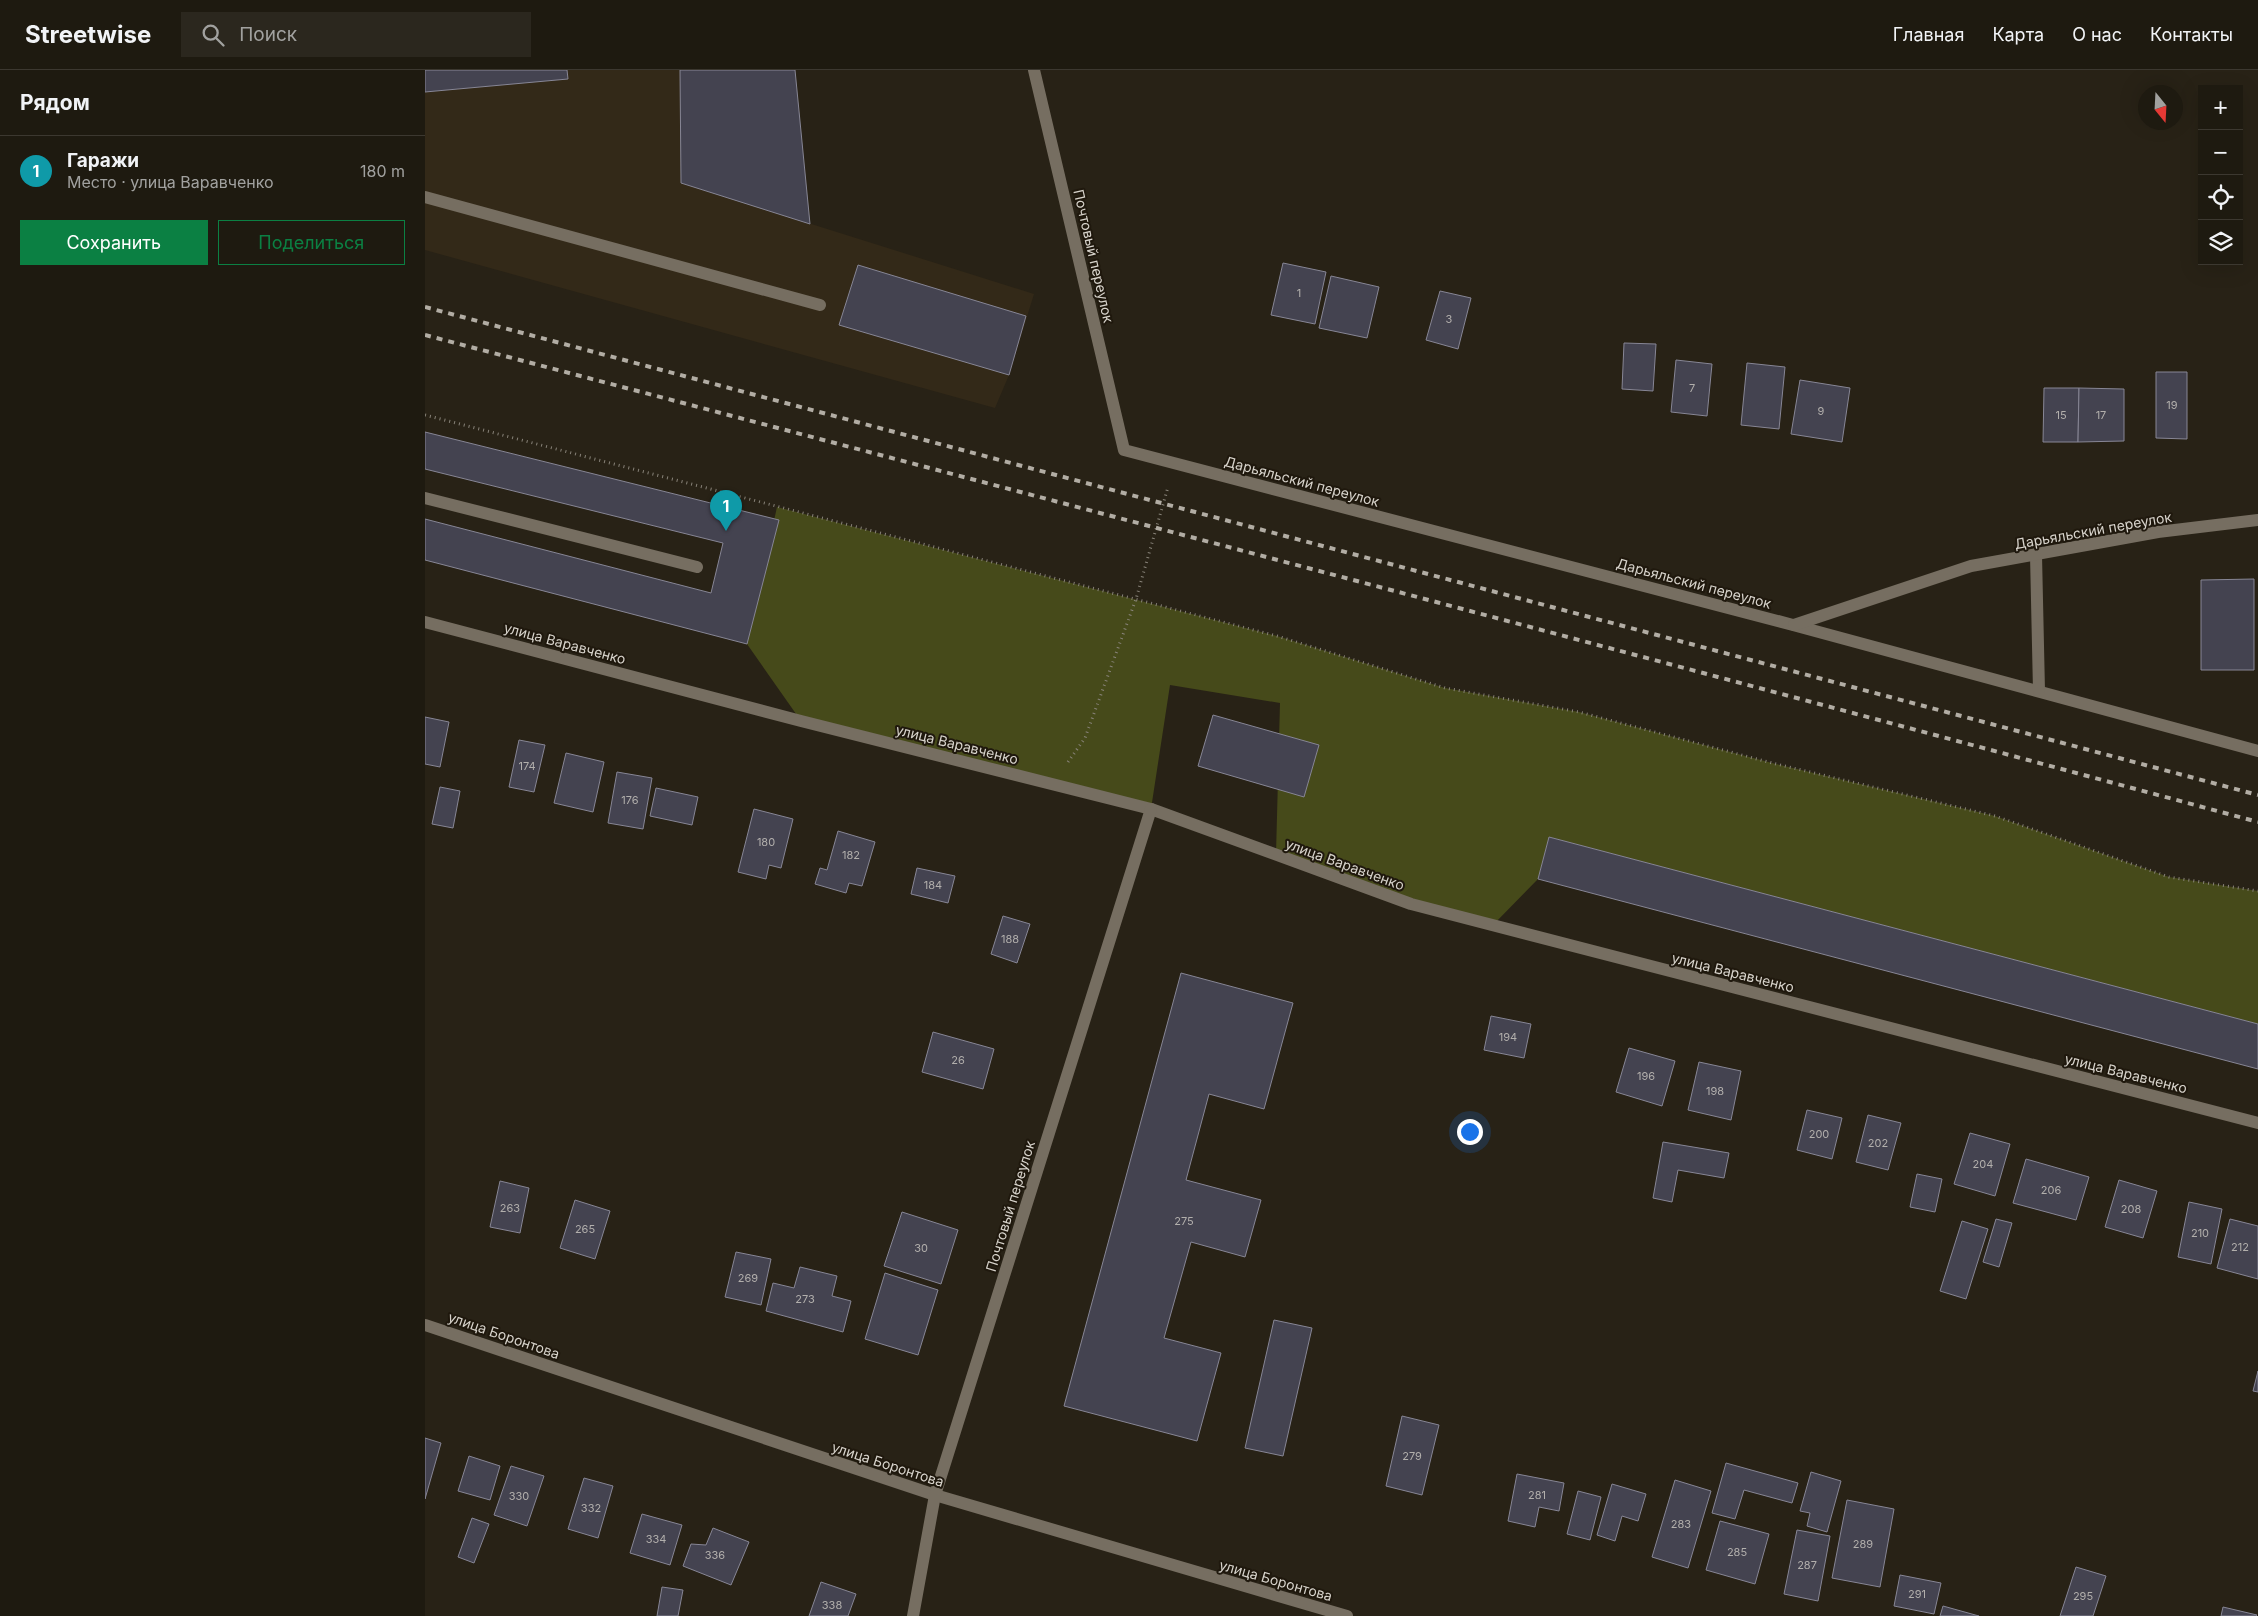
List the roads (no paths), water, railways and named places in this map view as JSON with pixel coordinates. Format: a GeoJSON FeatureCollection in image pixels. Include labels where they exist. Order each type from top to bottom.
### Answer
{"type":"FeatureCollection","features":[{"type":"Feature","properties":{"kind":"street","name":"Почтовый переулок"},"geometry":{"type":"LineString","coordinates":[[1034,70],[1124,450]]}},
{"type":"Feature","properties":{"kind":"street"},"geometry":{"type":"LineString","coordinates":[[425,197],[820,305]]}},
{"type":"Feature","properties":{"kind":"street","name":"Дарьяльский переулок"},"geometry":{"type":"LineString","coordinates":[[1124,450],[1793,625],[1971,566],[2158,532],[2258,520]]}},
{"type":"Feature","properties":{"kind":"street"},"geometry":{"type":"LineString","coordinates":[[425,498],[697,567]]}},
{"type":"Feature","properties":{"kind":"street"},"geometry":{"type":"LineString","coordinates":[[2036,555],[2039,691]]}},
{"type":"Feature","properties":{"kind":"street","name":"улица Варавченко"},"geometry":{"type":"LineString","coordinates":[[425,622],[801,721],[1151,809],[1411,904],[2258,1123]]}},
{"type":"Feature","properties":{"kind":"street"},"geometry":{"type":"LineString","coordinates":[[1793,625],[2258,751]]}},
{"type":"Feature","properties":{"kind":"street","name":"Почтовый переулок"},"geometry":{"type":"LineString","coordinates":[[913,1616],[935,1496],[1151,809]]}},
{"type":"Feature","properties":{"kind":"street","name":"улица Боронтова"},"geometry":{"type":"LineString","coordinates":[[425,1325],[935,1496],[1347,1616]]}},
{"type":"Feature","properties":{"kind":"railway"},"geometry":{"type":"LineString","coordinates":[[425,307],[2258,795]]}},
{"type":"Feature","properties":{"kind":"railway"},"geometry":{"type":"LineString","coordinates":[[425,335],[2258,822]]}},
{"type":"Feature","properties":{"kind":"place","name":"Гаражи"},"geometry":{"type":"Point","coordinates":[726,531]}}]}
